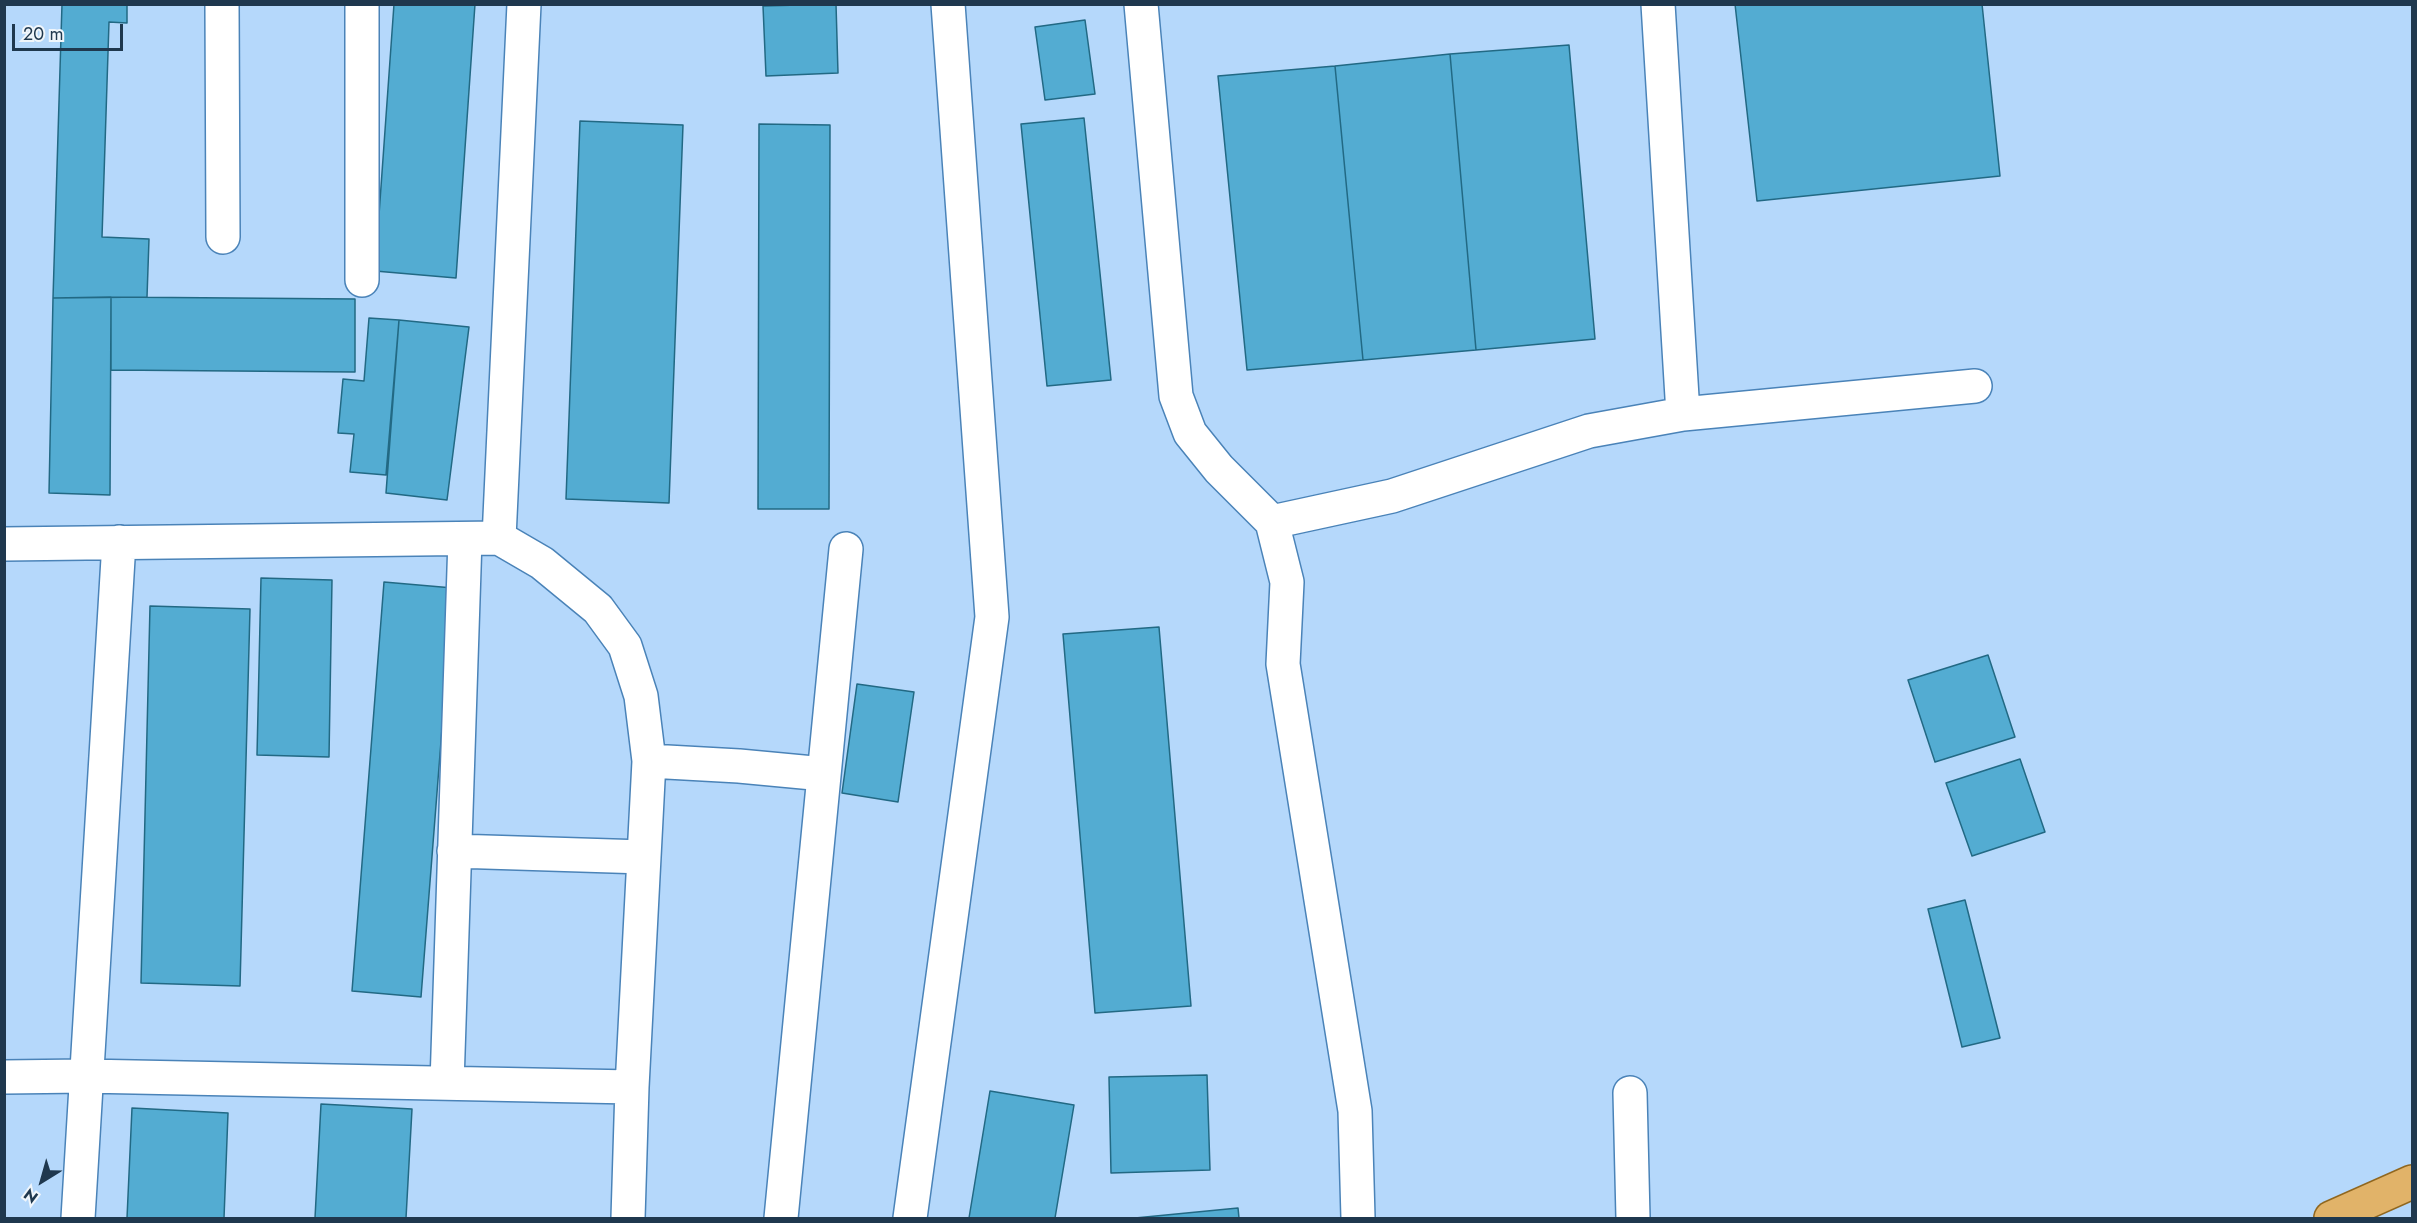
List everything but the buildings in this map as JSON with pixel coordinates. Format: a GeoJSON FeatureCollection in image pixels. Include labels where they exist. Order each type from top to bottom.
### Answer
{"type":"FeatureCollection","features":[{"type":"Feature","properties":{"kind":"main road"},"geometry":{"type":"LineString","coordinates":[[2331,1218],[2412,1182]]}},
{"type":"Feature","properties":{"kind":"street"},"geometry":{"type":"LineString","coordinates":[[222,4],[223,237]]}},
{"type":"Feature","properties":{"kind":"street"},"geometry":{"type":"LineString","coordinates":[[362,4],[362,280]]}},
{"type":"Feature","properties":{"kind":"street"},"geometry":{"type":"LineString","coordinates":[[499,538],[524,4]]}},
{"type":"Feature","properties":{"kind":"street"},"geometry":{"type":"LineString","coordinates":[[910,1218],[992,617],[948,4]]}},
{"type":"Feature","properties":{"kind":"street"},"geometry":{"type":"LineString","coordinates":[[1141,4],[1176,396],[1190,433],[1219,469],[1272,522],[1287,582],[1283,664],[1355,1111],[1358,1218]]}},
{"type":"Feature","properties":{"kind":"street"},"geometry":{"type":"LineString","coordinates":[[1658,4],[1683,414]]}},
{"type":"Feature","properties":{"kind":"street"},"geometry":{"type":"LineString","coordinates":[[1272,522],[1392,496],[1588,431],[1683,414],[1975,386]]}},
{"type":"Feature","properties":{"kind":"street"},"geometry":{"type":"LineString","coordinates":[[447,1083],[465,538]]}},
{"type":"Feature","properties":{"kind":"street"},"geometry":{"type":"LineString","coordinates":[[4,544],[499,538],[542,563],[598,609],[625,646],[641,696],[649,761],[632,1087],[628,1218]]}},
{"type":"Feature","properties":{"kind":"street"},"geometry":{"type":"LineString","coordinates":[[78,1218],[119,542]]}},
{"type":"Feature","properties":{"kind":"street"},"geometry":{"type":"LineString","coordinates":[[781,1218],[846,549]]}},
{"type":"Feature","properties":{"kind":"street"},"geometry":{"type":"LineString","coordinates":[[649,761],[824,774]]}},
{"type":"Feature","properties":{"kind":"street"},"geometry":{"type":"LineString","coordinates":[[454,851],[644,857]]}},
{"type":"Feature","properties":{"kind":"street"},"geometry":{"type":"LineString","coordinates":[[4,1077],[85,1076],[632,1087]]}},
{"type":"Feature","properties":{"kind":"street"},"geometry":{"type":"LineString","coordinates":[[1630,1093],[1633,1218]]}}]}
